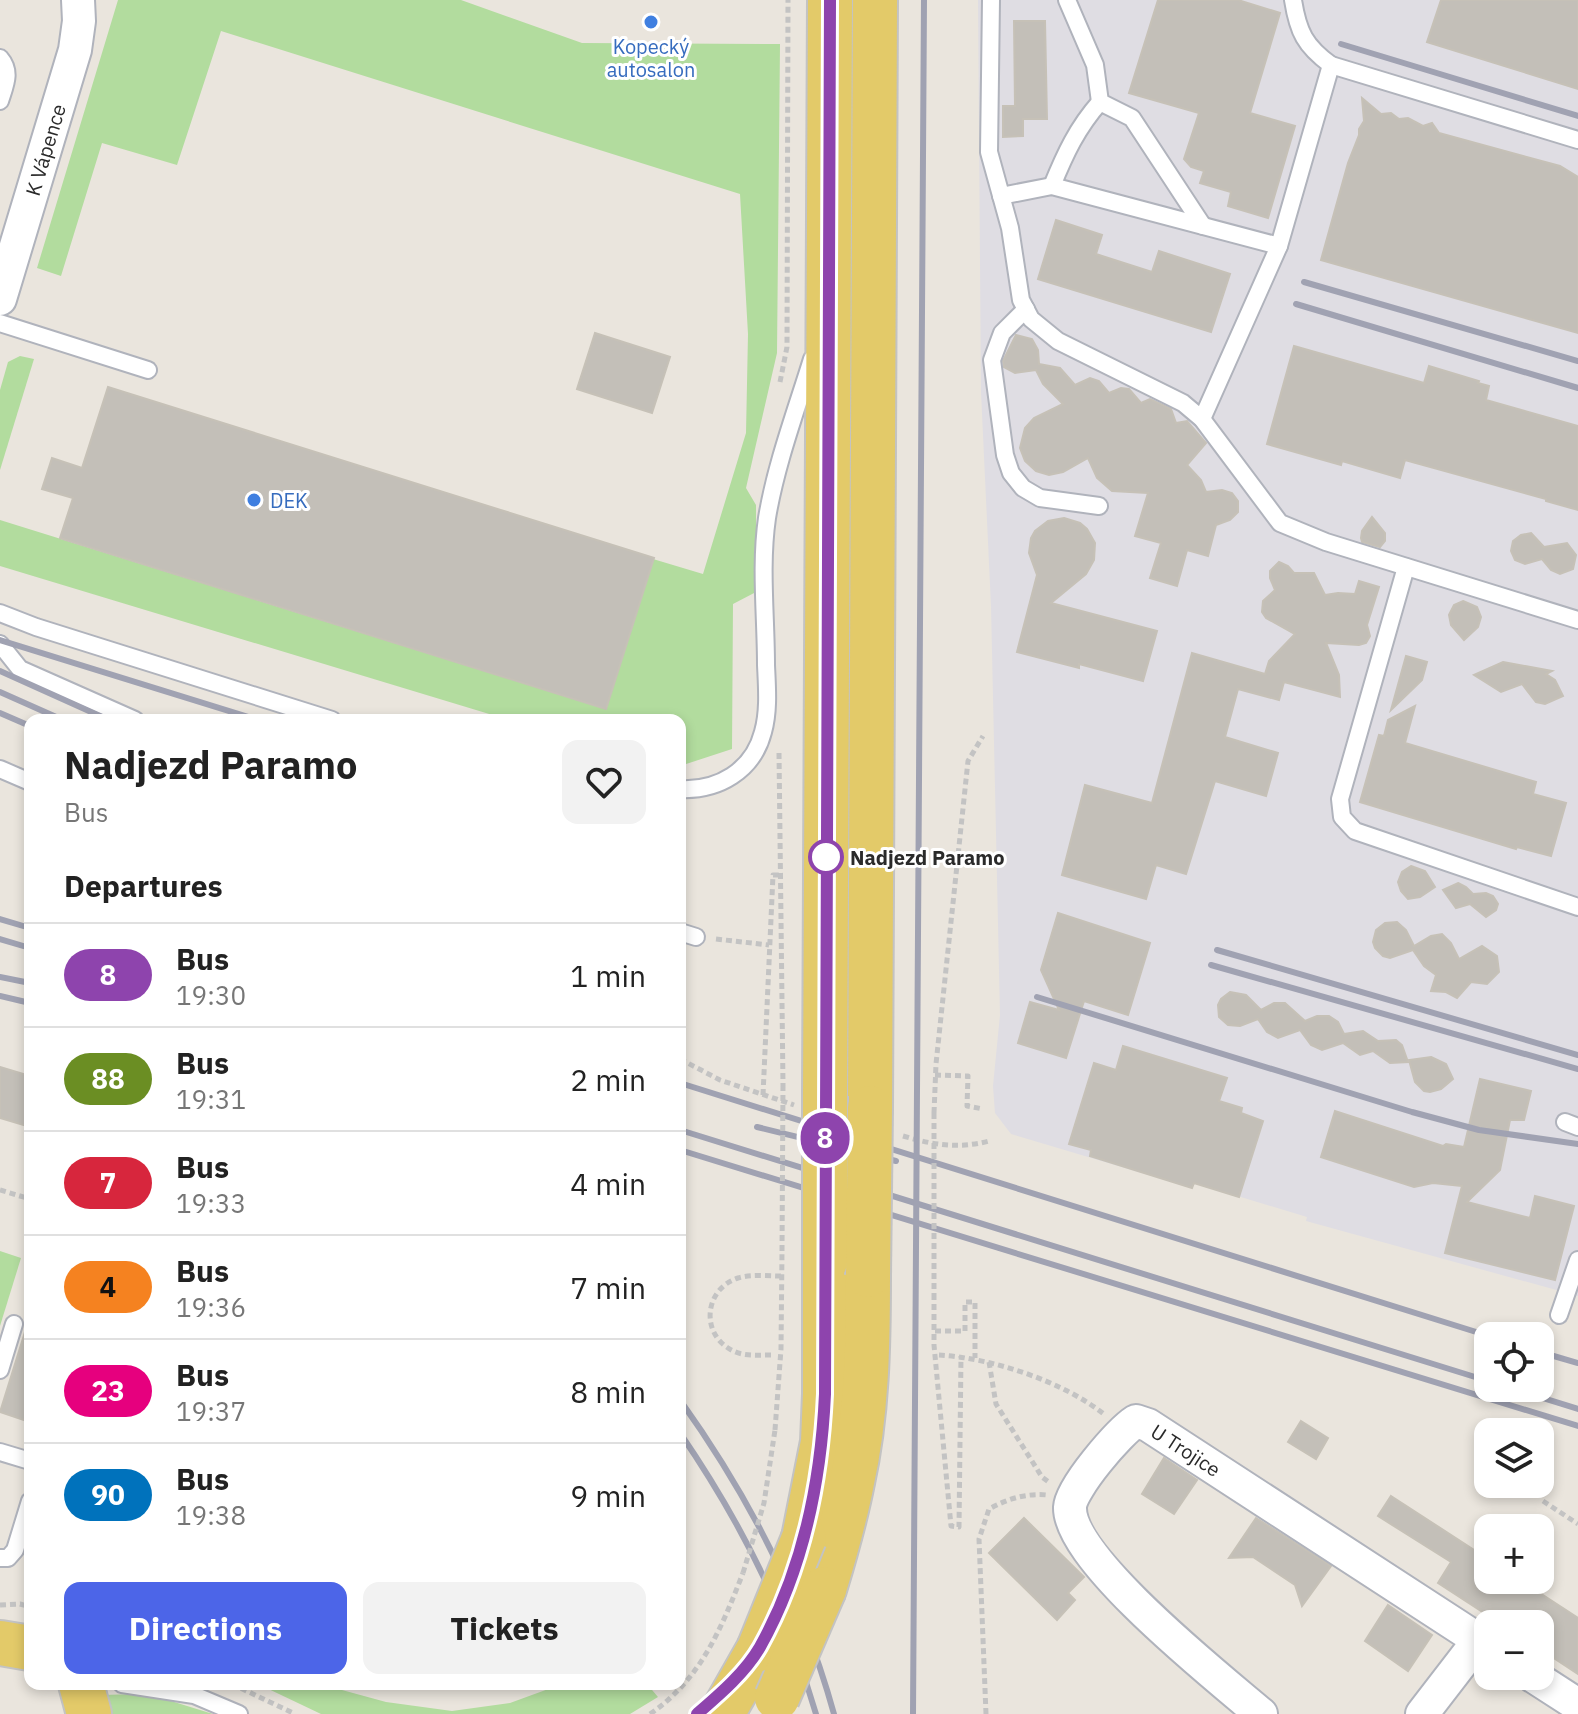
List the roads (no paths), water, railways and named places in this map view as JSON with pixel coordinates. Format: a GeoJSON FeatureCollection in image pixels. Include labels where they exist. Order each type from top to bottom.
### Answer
{"type":"FeatureCollection","features":[{"type":"Feature","properties":{"kind":"main road"},"geometry":{"type":"LineString","coordinates":[[714,1710],[759,1649],[804,1538],[823,1442],[830,0]]}},
{"type":"Feature","properties":{"kind":"main road"},"geometry":{"type":"LineString","coordinates":[[773,1706],[824,1589],[847,1505],[862,1422],[866,1375],[875,0]]}},
{"type":"Feature","properties":{"kind":"main road"},"geometry":{"type":"LineString","coordinates":[[0,1643],[24,1647]]}},
{"type":"Feature","properties":{"kind":"main road"},"geometry":{"type":"LineString","coordinates":[[0,1651],[24,1649]]}},
{"type":"Feature","properties":{"kind":"main road"},"geometry":{"type":"LineString","coordinates":[[83,1690],[89,1714]]}},
{"type":"Feature","properties":{"kind":"street","name":"K Vápence"},"geometry":{"type":"LineString","coordinates":[[0,299],[75,50],[78,0]]}},
{"type":"Feature","properties":{"kind":"street","name":"U Trojice"},"geometry":{"type":"LineString","coordinates":[[1261,1714],[1145,1614],[1117,1584],[1080,1537],[1073,1523],[1072,1498],[1124,1430],[1136,1421],[1148,1425],[1474,1637]]}},
{"type":"Feature","properties":{"kind":"street"},"geometry":{"type":"LineString","coordinates":[[1422,1714],[1474,1654]]}},
{"type":"Feature","properties":{"kind":"street"},"geometry":{"type":"LineString","coordinates":[[1554,1690],[1578,1705]]}},
{"type":"Feature","properties":{"kind":"lane"},"geometry":{"type":"LineString","coordinates":[[991,0],[989,152],[1010,228],[1021,300],[1031,319],[1058,341],[1183,403],[1202,419],[1280,523],[1326,542],[1578,620]]}},
{"type":"Feature","properties":{"kind":"lane"},"geometry":{"type":"LineString","coordinates":[[1052,186],[1069,143],[1100,102],[1095,65],[1067,0]]}},
{"type":"Feature","properties":{"kind":"lane"},"geometry":{"type":"LineString","coordinates":[[1293,0],[1302,38],[1331,65],[1578,140]]}},
{"type":"Feature","properties":{"kind":"lane"},"geometry":{"type":"LineString","coordinates":[[0,58],[7,65],[8,73],[0,101]]}},
{"type":"Feature","properties":{"kind":"lane"},"geometry":{"type":"LineString","coordinates":[[1202,419],[1279,246],[1331,65]]}},
{"type":"Feature","properties":{"kind":"lane"},"geometry":{"type":"LineString","coordinates":[[1100,102],[1132,118],[1203,226]]}},
{"type":"Feature","properties":{"kind":"lane"},"geometry":{"type":"LineString","coordinates":[[1001,196],[1052,186],[1279,246]]}},
{"type":"Feature","properties":{"kind":"lane"},"geometry":{"type":"LineString","coordinates":[[686,789],[714,786],[737,773],[758,747],[763,733],[767,701],[767,520],[780,461],[829,303]]}},
{"type":"Feature","properties":{"kind":"lane"},"geometry":{"type":"LineString","coordinates":[[1026,309],[1002,333],[992,360],[1005,455],[1011,473],[1023,488],[1040,498],[1099,506]]}},
{"type":"Feature","properties":{"kind":"lane"},"geometry":{"type":"LineString","coordinates":[[0,323],[148,370]]}},
{"type":"Feature","properties":{"kind":"lane"},"geometry":{"type":"LineString","coordinates":[[1406,567],[1340,799],[1342,817],[1355,831],[1578,907]]}},
{"type":"Feature","properties":{"kind":"lane"},"geometry":{"type":"LineString","coordinates":[[0,613],[313,714]]}},
{"type":"Feature","properties":{"kind":"lane"},"geometry":{"type":"LineString","coordinates":[[0,644],[20,669],[121,714]]}},
{"type":"Feature","properties":{"kind":"lane"},"geometry":{"type":"LineString","coordinates":[[0,769],[24,779]]}},
{"type":"Feature","properties":{"kind":"lane"},"geometry":{"type":"LineString","coordinates":[[1559,1315],[1578,1260]]}},
{"type":"Feature","properties":{"kind":"lane"},"geometry":{"type":"LineString","coordinates":[[0,1370],[14,1324]]}},
{"type":"Feature","properties":{"kind":"lane"},"geometry":{"type":"LineString","coordinates":[[0,1452],[24,1459]]}},
{"type":"Feature","properties":{"kind":"lane"},"geometry":{"type":"LineString","coordinates":[[0,1558],[8,1558],[15,1550],[24,1521]]}},
{"type":"Feature","properties":{"kind":"lane"},"geometry":{"type":"LineString","coordinates":[[161,1690],[194,1695],[239,1714]]}},
{"type":"Feature","properties":{"kind":"railway"},"geometry":{"type":"LineString","coordinates":[[913,1714],[924,0]]}},
{"type":"Feature","properties":{"kind":"railway"},"geometry":{"type":"LineString","coordinates":[[1341,44],[1578,116]]}},
{"type":"Feature","properties":{"kind":"railway"},"geometry":{"type":"LineString","coordinates":[[1304,282],[1578,361]]}},
{"type":"Feature","properties":{"kind":"railway"},"geometry":{"type":"LineString","coordinates":[[1296,304],[1578,388]]}},
{"type":"Feature","properties":{"kind":"railway"},"geometry":{"type":"LineString","coordinates":[[0,640],[239,714]]}},
{"type":"Feature","properties":{"kind":"railway"},"geometry":{"type":"LineString","coordinates":[[0,671],[96,714]]}},
{"type":"Feature","properties":{"kind":"railway"},"geometry":{"type":"LineString","coordinates":[[0,692],[50,714]]}},
{"type":"Feature","properties":{"kind":"railway"},"geometry":{"type":"LineString","coordinates":[[0,713],[24,723]]}},
{"type":"Feature","properties":{"kind":"railway"},"geometry":{"type":"LineString","coordinates":[[0,919],[24,926]]}},
{"type":"Feature","properties":{"kind":"railway"},"geometry":{"type":"LineString","coordinates":[[0,939],[24,946]]}},
{"type":"Feature","properties":{"kind":"railway"},"geometry":{"type":"LineString","coordinates":[[1217,950],[1578,1055]]}},
{"type":"Feature","properties":{"kind":"railway"},"geometry":{"type":"LineString","coordinates":[[1211,965],[1578,1069]]}},
{"type":"Feature","properties":{"kind":"railway"},"geometry":{"type":"LineString","coordinates":[[0,977],[24,982]]}},
{"type":"Feature","properties":{"kind":"railway"},"geometry":{"type":"LineString","coordinates":[[0,996],[24,1002]]}},
{"type":"Feature","properties":{"kind":"railway"},"geometry":{"type":"LineString","coordinates":[[1037,997],[1412,1112],[1479,1130],[1578,1144]]}},
{"type":"Feature","properties":{"kind":"railway"},"geometry":{"type":"LineString","coordinates":[[686,1085],[1474,1331]]}},
{"type":"Feature","properties":{"kind":"railway"},"geometry":{"type":"LineString","coordinates":[[757,1127],[896,1161]]}},
{"type":"Feature","properties":{"kind":"railway"},"geometry":{"type":"LineString","coordinates":[[686,1132],[1474,1377]]}},
{"type":"Feature","properties":{"kind":"railway"},"geometry":{"type":"LineString","coordinates":[[686,1152],[1578,1426]]}},
{"type":"Feature","properties":{"kind":"railway"},"geometry":{"type":"LineString","coordinates":[[1554,1356],[1578,1363]]}},
{"type":"Feature","properties":{"kind":"railway"},"geometry":{"type":"LineString","coordinates":[[1554,1401],[1578,1409]]}},
{"type":"Feature","properties":{"kind":"railway"},"geometry":{"type":"LineString","coordinates":[[686,1409],[728,1473],[771,1550],[806,1631],[834,1714]]}},
{"type":"Feature","properties":{"kind":"railway"},"geometry":{"type":"LineString","coordinates":[[686,1442],[722,1499],[776,1603],[816,1714]]}},
{"type":"Feature","properties":{"kind":"place","name":"Kopecký autosalon"},"geometry":{"type":"Point","coordinates":[651,22]}},
{"type":"Feature","properties":{"kind":"place","name":"DEK"},"geometry":{"type":"Point","coordinates":[254,500]}},
{"type":"Feature","properties":{"kind":"place","name":"Nadjezd Paramo"},"geometry":{"type":"Point","coordinates":[826,857]}}]}
